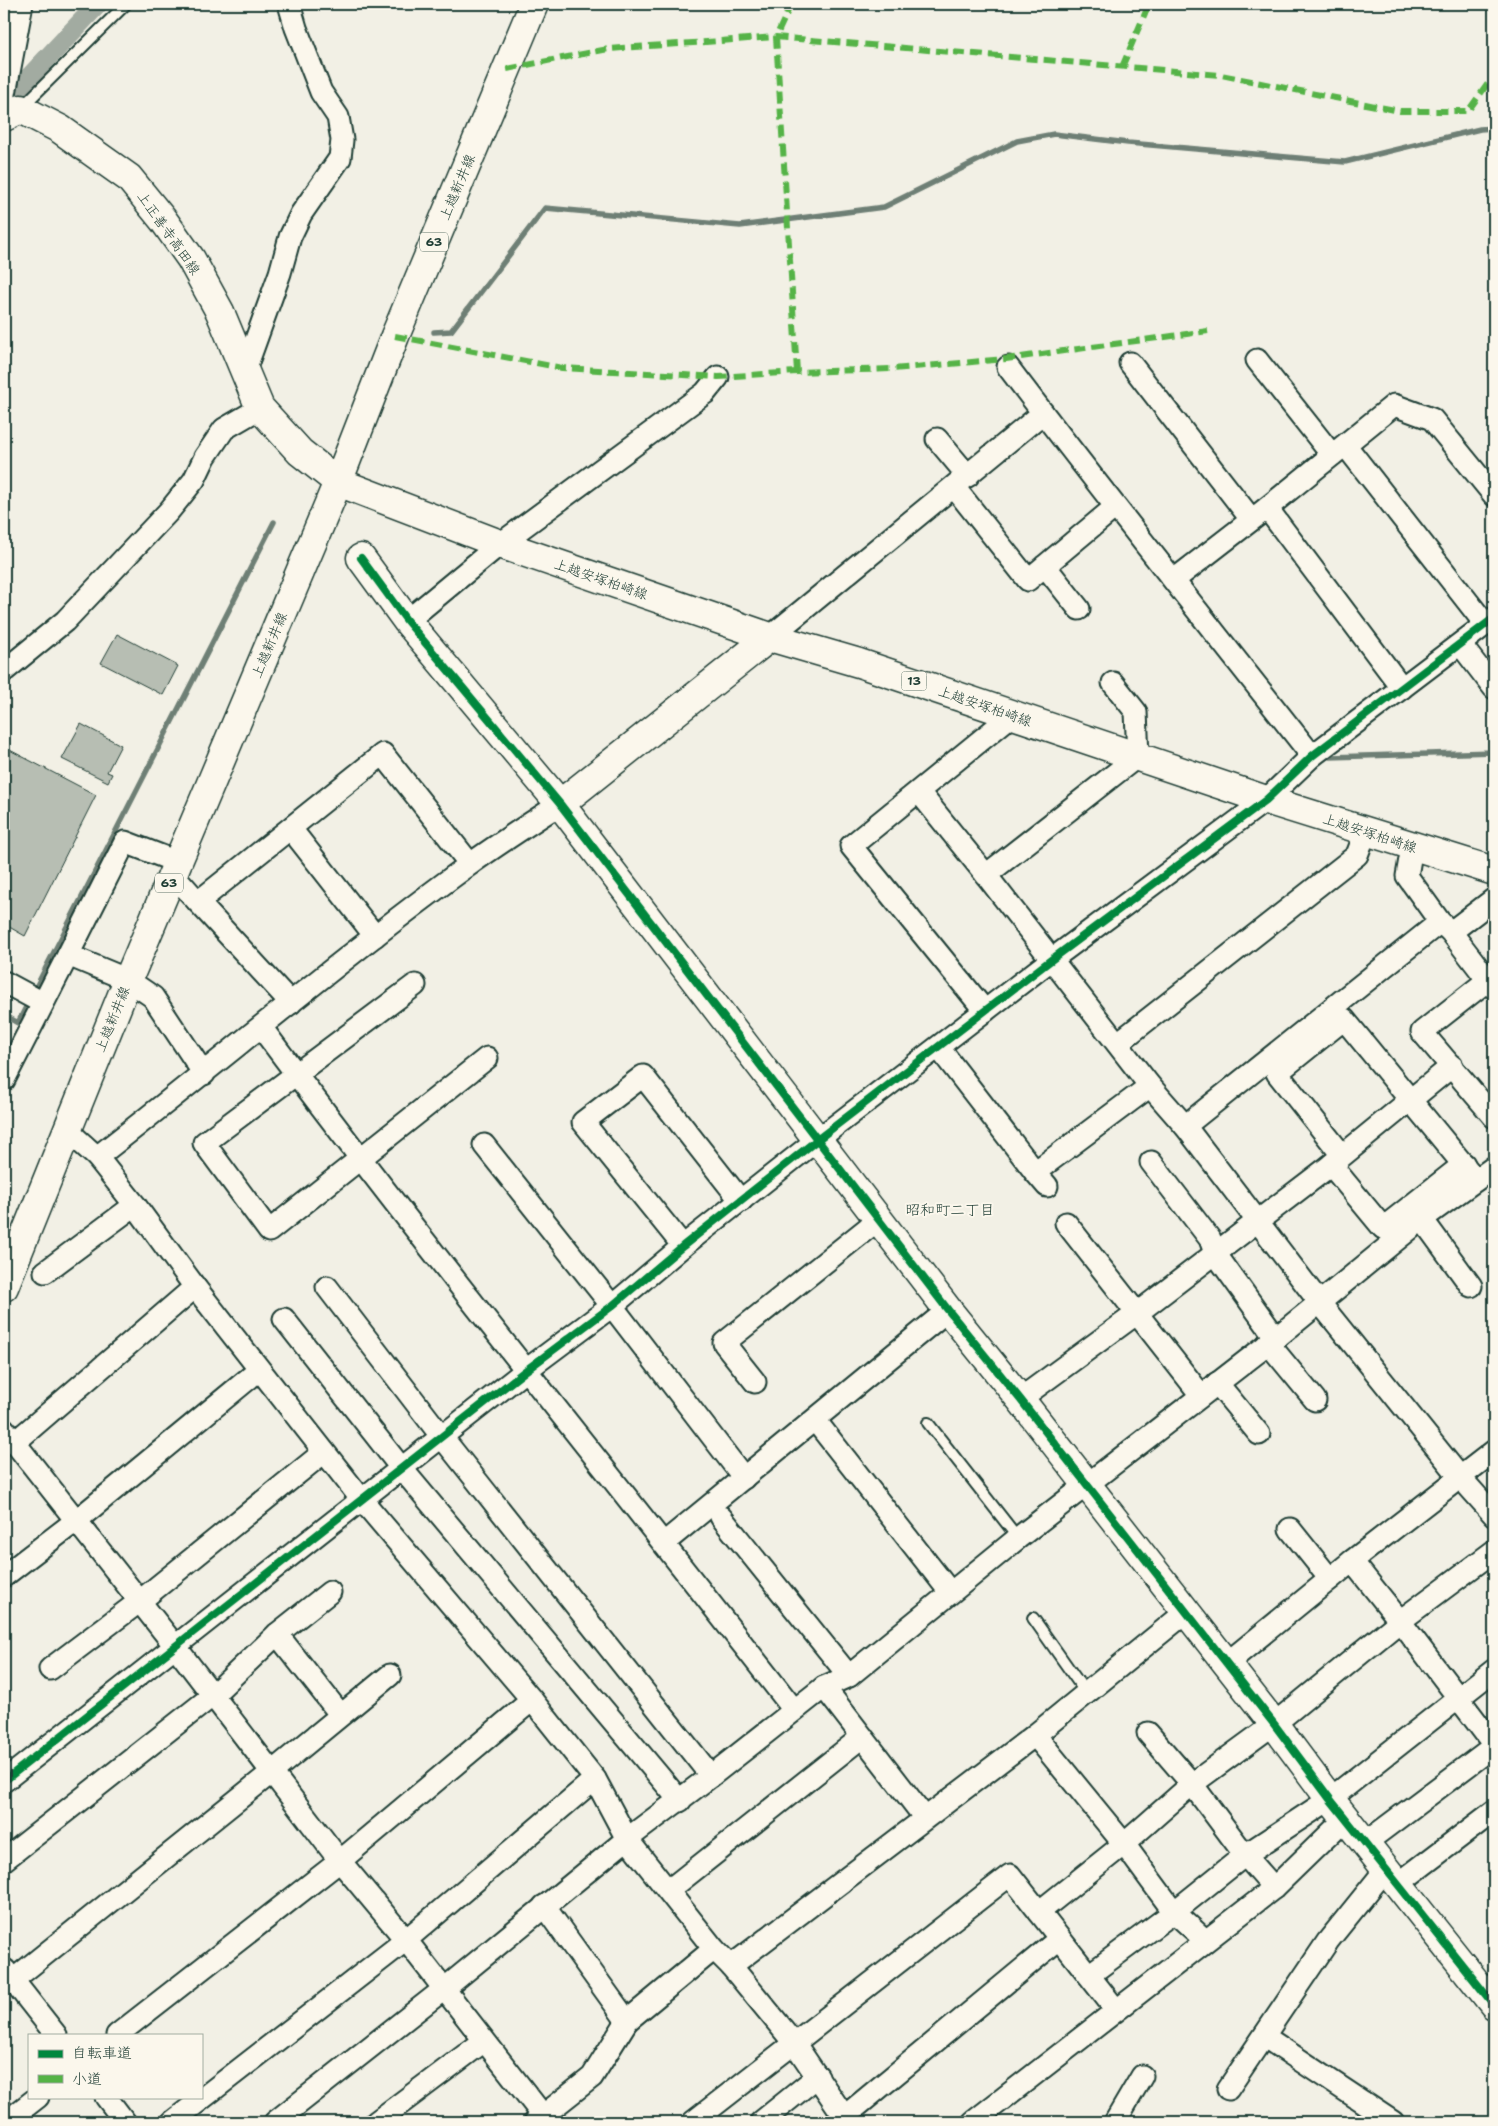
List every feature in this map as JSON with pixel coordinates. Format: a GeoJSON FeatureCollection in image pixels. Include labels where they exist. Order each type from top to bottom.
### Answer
{"type":"FeatureCollection","features":[{"type":"Feature","properties":{"kind":"main road","name":"上越新井線"},"geometry":{"type":"LineString","coordinates":[[4,1287],[128,980],[338,482],[395,336],[534,4]]}},
{"type":"Feature","properties":{"kind":"main road","name":"上正善寺高田線"},"geometry":{"type":"LineString","coordinates":[[9,108],[60,129],[129,178],[164,221],[191,259],[220,312],[244,374],[260,408],[300,452],[338,482]]}},
{"type":"Feature","properties":{"kind":"main road","name":"上越安塚柏崎線"},"geometry":{"type":"LineString","coordinates":[[338,482],[500,544],[770,637],[859,663],[1266,800],[1494,871]]}},
{"type":"Feature","properties":{"kind":"main road"},"geometry":{"type":"LineString","coordinates":[[361,558],[407,621],[560,804],[948,1310],[1020,1399],[1185,1613],[1274,1724],[1338,1809],[1494,2005]]}},
{"type":"Feature","properties":{"kind":"main road"},"geometry":{"type":"LineString","coordinates":[[560,804],[770,637]]}},
{"type":"Feature","properties":{"kind":"street"},"geometry":{"type":"LineString","coordinates":[[9,108],[22,4]]}},
{"type":"Feature","properties":{"kind":"street"},"geometry":{"type":"LineString","coordinates":[[244,374],[280,273],[290,237],[301,214],[340,158],[342,140],[338,117],[321,92],[296,28],[289,4]]}},
{"type":"Feature","properties":{"kind":"street"},"geometry":{"type":"LineString","coordinates":[[4,1781],[525,1371],[612,1306],[817,1140],[1051,960],[1266,800],[1312,756],[1490,622],[1257,360]]}},
{"type":"Feature","properties":{"kind":"street"},"geometry":{"type":"LineString","coordinates":[[1130,363],[1259,514],[1402,688]]}},
{"type":"Feature","properties":{"kind":"street"},"geometry":{"type":"LineString","coordinates":[[1008,367],[1114,508],[1174,580],[1312,756]]}},
{"type":"Feature","properties":{"kind":"street"},"geometry":{"type":"LineString","coordinates":[[407,621],[500,544],[704,393],[718,377]]}},
{"type":"Feature","properties":{"kind":"street"},"geometry":{"type":"LineString","coordinates":[[1174,580],[1394,406],[1432,419],[1494,494]]}},
{"type":"Feature","properties":{"kind":"street"},"geometry":{"type":"LineString","coordinates":[[4,671],[66,621],[169,511],[194,480],[205,457],[224,428],[260,408]]}},
{"type":"Feature","properties":{"kind":"street"},"geometry":{"type":"LineString","coordinates":[[770,637],[961,482],[1042,413]]}},
{"type":"Feature","properties":{"kind":"street"},"geometry":{"type":"LineString","coordinates":[[937,439],[961,482],[1028,580],[1114,508]]}},
{"type":"Feature","properties":{"kind":"street"},"geometry":{"type":"LineString","coordinates":[[1045,566],[1078,609]]}},
{"type":"Feature","properties":{"kind":"street"},"geometry":{"type":"LineString","coordinates":[[1461,644],[1494,688]]}},
{"type":"Feature","properties":{"kind":"street"},"geometry":{"type":"LineString","coordinates":[[986,875],[1138,756],[1136,712],[1113,683]]}},
{"type":"Feature","properties":{"kind":"street"},"geometry":{"type":"LineString","coordinates":[[985,1011],[851,846],[1012,715]]}},
{"type":"Feature","properties":{"kind":"street"},"geometry":{"type":"LineString","coordinates":[[198,902],[383,754],[470,864]]}},
{"type":"Feature","properties":{"kind":"street"},"geometry":{"type":"LineString","coordinates":[[919,792],[1150,1086],[1185,1126],[1320,1303],[1460,1477],[1494,1515]]}},
{"type":"Feature","properties":{"kind":"street"},"geometry":{"type":"LineString","coordinates":[[96,1157],[204,1074],[375,936],[470,864],[560,804]]}},
{"type":"Feature","properties":{"kind":"street"},"geometry":{"type":"LineString","coordinates":[[291,828],[375,936]]}},
{"type":"Feature","properties":{"kind":"street"},"geometry":{"type":"LineString","coordinates":[[1118,1043],[1357,855],[1366,831]]}},
{"type":"Feature","properties":{"kind":"street"},"geometry":{"type":"LineString","coordinates":[[4,1080],[125,842],[175,868],[198,902],[291,1003]]}},
{"type":"Feature","properties":{"kind":"street"},"geometry":{"type":"LineString","coordinates":[[1412,847],[1407,876],[1491,984],[1422,1032],[1494,1117]]}},
{"type":"Feature","properties":{"kind":"street"},"geometry":{"type":"LineString","coordinates":[[1185,1126],[1446,927],[1494,899]]}},
{"type":"Feature","properties":{"kind":"street"},"geometry":{"type":"LineString","coordinates":[[68,955],[128,980],[153,997],[204,1074]]}},
{"type":"Feature","properties":{"kind":"street"},"geometry":{"type":"LineString","coordinates":[[4,982],[43,1003]]}},
{"type":"Feature","properties":{"kind":"street"},"geometry":{"type":"LineString","coordinates":[[414,985],[204,1143],[269,1230],[487,1058]]}},
{"type":"Feature","properties":{"kind":"street"},"geometry":{"type":"LineString","coordinates":[[1344,1019],[1409,1099],[1483,1172],[1383,1228],[1277,1073],[1344,1019]]}},
{"type":"Feature","properties":{"kind":"street"},"geometry":{"type":"LineString","coordinates":[[261,1027],[359,1159],[794,1710]]}},
{"type":"Feature","properties":{"kind":"street"},"geometry":{"type":"LineString","coordinates":[[939,1048],[1041,1179],[1150,1086]]}},
{"type":"Feature","properties":{"kind":"street"},"geometry":{"type":"LineString","coordinates":[[1020,1399],[1136,1314],[1257,1221],[1452,1066]]}},
{"type":"Feature","properties":{"kind":"street"},"geometry":{"type":"LineString","coordinates":[[684,1246],[583,1122],[643,1076],[741,1201]]}},
{"type":"Feature","properties":{"kind":"street"},"geometry":{"type":"LineString","coordinates":[[67,1130],[96,1157],[135,1205],[259,1370],[362,1500],[532,1700],[595,1780],[627,1839],[714,1949],[795,2044],[846,2120],[1059,1939]]}},
{"type":"Feature","properties":{"kind":"street"},"geometry":{"type":"LineString","coordinates":[[484,1146],[612,1306],[744,1478]]}},
{"type":"Feature","properties":{"kind":"street"},"geometry":{"type":"LineString","coordinates":[[1151,1162],[1210,1239],[1215,1253],[1272,1340],[1315,1400]]}},
{"type":"Feature","properties":{"kind":"street"},"geometry":{"type":"LineString","coordinates":[[275,2122],[444,1990],[627,1839],[680,1800],[794,1710],[824,1688],[849,1676],[950,1592],[1320,1303],[1483,1172]]}},
{"type":"Feature","properties":{"kind":"street"},"geometry":{"type":"LineString","coordinates":[[45,1272],[135,1205]]}},
{"type":"Feature","properties":{"kind":"street"},"geometry":{"type":"LineString","coordinates":[[756,1382],[724,1343],[878,1219]]}},
{"type":"Feature","properties":{"kind":"street"},"geometry":{"type":"LineString","coordinates":[[1422,1220],[1471,1286]]}},
{"type":"Feature","properties":{"kind":"street"},"geometry":{"type":"LineString","coordinates":[[1066,1223],[1136,1314],[1209,1389],[1259,1434]]}},
{"type":"Feature","properties":{"kind":"street"},"geometry":{"type":"LineString","coordinates":[[327,1287],[442,1437],[711,1776]]}},
{"type":"Feature","properties":{"kind":"street"},"geometry":{"type":"LineString","coordinates":[[196,1288],[9,1436],[77,1520],[340,1861],[406,1940],[542,2120],[592,2077],[627,2021],[714,1949]]}},
{"type":"Feature","properties":{"kind":"street"},"geometry":{"type":"LineString","coordinates":[[664,1543],[948,1310]]}},
{"type":"Feature","properties":{"kind":"street"},"geometry":{"type":"LineString","coordinates":[[284,1320],[402,1469],[680,1800]]}},
{"type":"Feature","properties":{"kind":"street"},"geometry":{"type":"LineString","coordinates":[[4,1576],[77,1520],[259,1370]]}},
{"type":"Feature","properties":{"kind":"street"},"geometry":{"type":"LineString","coordinates":[[815,1420],[950,1592]]}},
{"type":"Feature","properties":{"kind":"street"},"geometry":{"type":"LineString","coordinates":[[1226,1664],[1352,1561],[1494,1451]]}},
{"type":"Feature","properties":{"kind":"street"},"geometry":{"type":"LineString","coordinates":[[50,1669],[140,1601],[324,1452]]}},
{"type":"Feature","properties":{"kind":"street"},"geometry":{"type":"LineString","coordinates":[[721,1517],[849,1676]]}},
{"type":"Feature","properties":{"kind":"street"},"geometry":{"type":"LineString","coordinates":[[1290,1529],[1330,1579]]}},
{"type":"Feature","properties":{"kind":"street"},"geometry":{"type":"LineString","coordinates":[[1039,1912],[1124,1844],[1192,1784],[1274,1724],[1400,1621],[1494,1551]]}},
{"type":"Feature","properties":{"kind":"street"},"geometry":{"type":"LineString","coordinates":[[1352,1561],[1400,1621],[1494,1746],[1365,1843]]}},
{"type":"Feature","properties":{"kind":"street"},"geometry":{"type":"LineString","coordinates":[[4,1860],[212,1696],[277,1634],[330,1592]]}},
{"type":"Feature","properties":{"kind":"street"},"geometry":{"type":"LineString","coordinates":[[730,1966],[1035,1735],[1185,1613]]}},
{"type":"Feature","properties":{"kind":"street"},"geometry":{"type":"LineString","coordinates":[[277,1634],[340,1714]]}},
{"type":"Feature","properties":{"kind":"street"},"geometry":{"type":"LineString","coordinates":[[973,2122],[1274,1888],[1338,1809],[1458,1698],[1494,1670]]}},
{"type":"Feature","properties":{"kind":"street"},"geometry":{"type":"LineString","coordinates":[[55,2034],[8,1974],[272,1772],[340,1714],[390,1675]]}},
{"type":"Feature","properties":{"kind":"street"},"geometry":{"type":"LineString","coordinates":[[824,1688],[925,1818]]}},
{"type":"Feature","properties":{"kind":"street"},"geometry":{"type":"LineString","coordinates":[[118,2034],[340,1861],[532,1700]]}},
{"type":"Feature","properties":{"kind":"street"},"geometry":{"type":"LineString","coordinates":[[1148,1733],[1192,1784],[1244,1855],[1274,1888]]}},
{"type":"Feature","properties":{"kind":"street"},"geometry":{"type":"LineString","coordinates":[[1035,1735],[1124,1844],[1174,1912],[1205,1940]]}},
{"type":"Feature","properties":{"kind":"street"},"geometry":{"type":"LineString","coordinates":[[668,1890],[862,1737]]}},
{"type":"Feature","properties":{"kind":"street"},"geometry":{"type":"LineString","coordinates":[[172,2122],[406,1940],[595,1780]]}},
{"type":"Feature","properties":{"kind":"street"},"geometry":{"type":"LineString","coordinates":[[1088,1975],[1174,1912],[1244,1855],[1338,1809]]}},
{"type":"Feature","properties":{"kind":"street"},"geometry":{"type":"LineString","coordinates":[[1228,2089],[1265,2037],[1328,1941],[1392,1877],[1494,1811]]}},
{"type":"Feature","properties":{"kind":"street"},"geometry":{"type":"LineString","coordinates":[[693,2122],[1010,1875],[1116,2010]]}},
{"type":"Feature","properties":{"kind":"street"},"geometry":{"type":"LineString","coordinates":[[544,1906],[627,2021]]}},
{"type":"Feature","properties":{"kind":"street"},"geometry":{"type":"LineString","coordinates":[[1265,2037],[1393,2122]]}},
{"type":"Feature","properties":{"kind":"street"},"geometry":{"type":"LineString","coordinates":[[376,2122],[484,2041]]}},
{"type":"Feature","properties":{"kind":"street"},"geometry":{"type":"LineString","coordinates":[[761,2122],[818,2076]]}},
{"type":"Feature","properties":{"kind":"street"},"geometry":{"type":"LineString","coordinates":[[1115,2122],[1142,2076]]}},
{"type":"Feature","properties":{"kind":"street"},"geometry":{"type":"LineString","coordinates":[[6,2122],[37,2098]]}},
{"type":"Feature","properties":{"kind":"street"},"geometry":{"type":"LineString","coordinates":[[107,2098],[126,2122]]}},
{"type":"Feature","properties":{"kind":"lane"},"geometry":{"type":"LineString","coordinates":[[9,108],[126,4]]}},
{"type":"Feature","properties":{"kind":"lane"},"geometry":{"type":"LineString","coordinates":[[928,1423],[1018,1538]]}},
{"type":"Feature","properties":{"kind":"lane"},"geometry":{"type":"LineString","coordinates":[[1033,1618],[1086,1693]]}},
{"type":"Feature","properties":{"kind":"building"},"geometry":{"type":"Polygon","coordinates":[[[117,634],[178,666],[163,695],[101,663],[117,634]]]}},
{"type":"Feature","properties":{"kind":"building"},"geometry":{"type":"Polygon","coordinates":[[[81,724],[121,745],[107,772],[112,774],[108,782],[62,759],[81,724]]]}},
{"type":"Feature","properties":{"kind":"building"},"geometry":{"type":"Polygon","coordinates":[[[4,747],[96,795],[25,936],[4,924],[4,747]]]}},
{"type":"Feature","properties":{"kind":"waterway"},"geometry":{"type":"LineString","coordinates":[[4,104],[98,4]]}},
{"type":"Feature","properties":{"kind":"waterway"},"geometry":{"type":"LineString","coordinates":[[434,332],[451,331],[545,208],[740,226],[884,207],[1017,141],[1054,134],[1128,143],[1345,162],[1480,129],[1494,128]]}},
{"type":"Feature","properties":{"kind":"waterway"},"geometry":{"type":"LineString","coordinates":[[33,993],[274,522]]}},
{"type":"Feature","properties":{"kind":"waterway"},"geometry":{"type":"LineString","coordinates":[[1330,757],[1494,752]]}},
{"type":"Feature","properties":{"kind":"waterway"},"geometry":{"type":"LineString","coordinates":[[4,1015],[18,1023],[29,1001]]}},
{"type":"Feature","properties":{"kind":"marked path"},"geometry":{"type":"LineString","coordinates":[[791,4],[776,37],[797,372]]}},
{"type":"Feature","properties":{"kind":"marked path"},"geometry":{"type":"LineString","coordinates":[[1122,67],[1149,4]]}},
{"type":"Feature","properties":{"kind":"marked path"},"geometry":{"type":"LineString","coordinates":[[507,69],[608,49],[776,37],[1221,75],[1400,111],[1468,111],[1494,75]]}},
{"type":"Feature","properties":{"kind":"marked path"},"geometry":{"type":"LineString","coordinates":[[395,336],[562,368],[718,377],[892,369],[1006,359],[1208,331]]}},
{"type":"Feature","properties":{"kind":"cycle path"},"geometry":{"type":"LineString","coordinates":[[361,558],[407,621],[560,804],[948,1310],[1020,1399],[1274,1724],[1330,1799],[1494,2005]]}},
{"type":"Feature","properties":{"kind":"cycle path"},"geometry":{"type":"LineString","coordinates":[[4,1781],[525,1371],[612,1306],[683,1246],[817,1140],[1051,960],[1266,800],[1312,756],[1494,618]]}},
{"type":"Feature","properties":{"kind":"district","name":"昭和町二丁目"},"geometry":{"type":"Point","coordinates":[950,1210]}}]}
